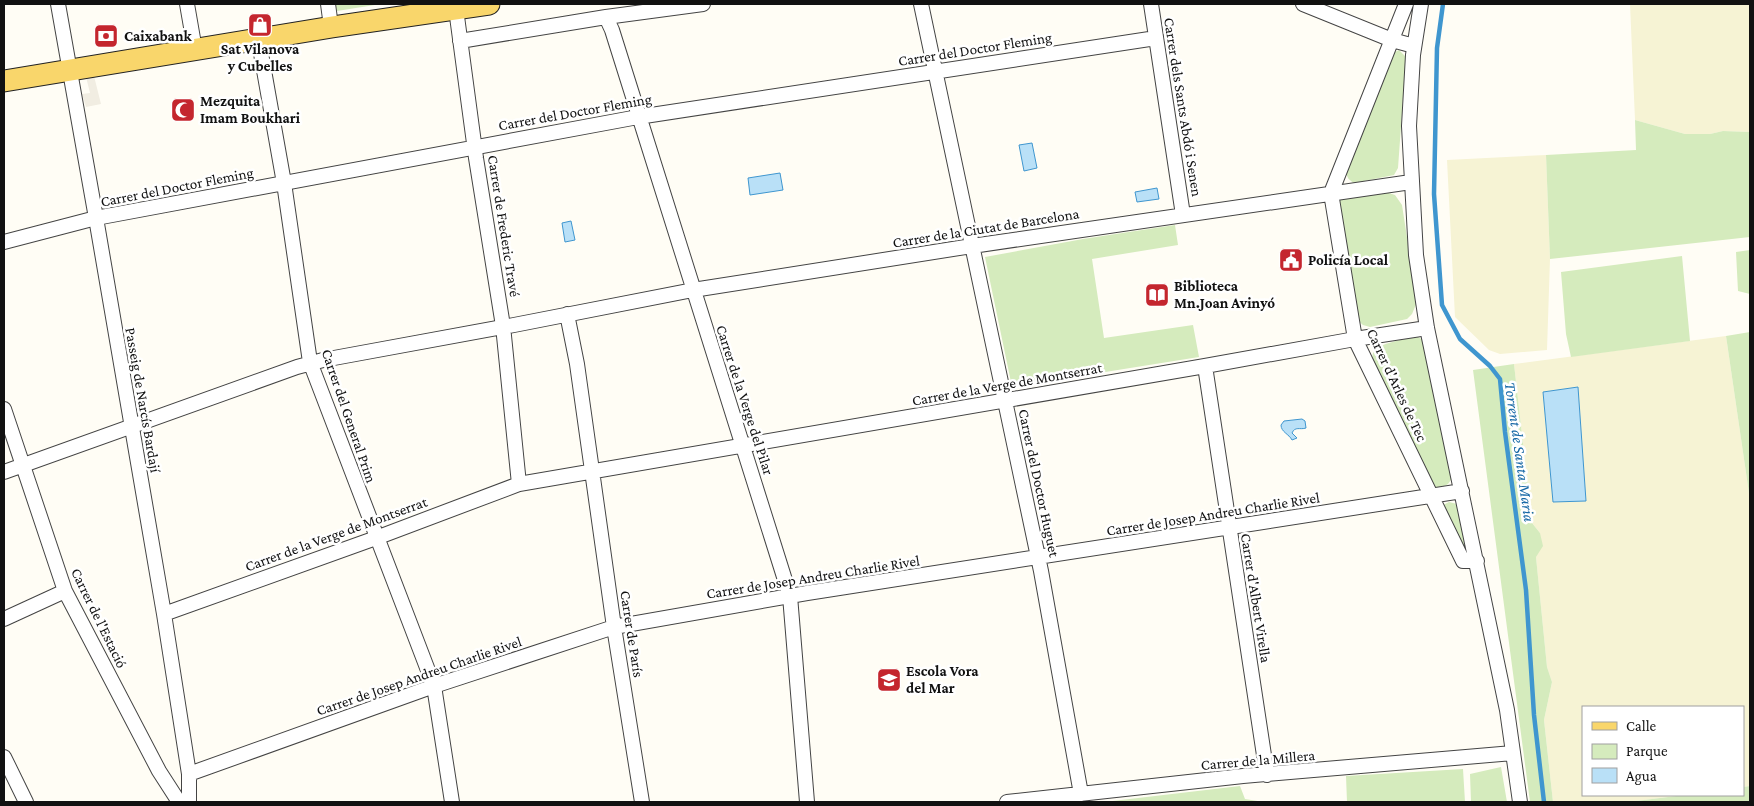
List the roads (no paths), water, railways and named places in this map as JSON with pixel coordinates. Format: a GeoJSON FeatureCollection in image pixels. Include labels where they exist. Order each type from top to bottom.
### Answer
{"type":"FeatureCollection","features":[{"type":"Feature","properties":{"kind":"main road"},"geometry":{"type":"LineString","coordinates":[[257,35],[329,11],[425,4]]}},
{"type":"Feature","properties":{"kind":"main road"},"geometry":{"type":"LineString","coordinates":[[4,81],[69,66],[194,45],[489,4]]}},
{"type":"Feature","properties":{"kind":"main road"},"geometry":{"type":"LineString","coordinates":[[4,72],[69,66]]}},
{"type":"Feature","properties":{"kind":"street","name":"Passeig de Narcís Bardají"},"geometry":{"type":"LineString","coordinates":[[58,4],[164,614],[189,774],[188,802]]}},
{"type":"Feature","properties":{"kind":"street"},"geometry":{"type":"LineString","coordinates":[[187,4],[194,45]]}},
{"type":"Feature","properties":{"kind":"street"},"geometry":{"type":"LineString","coordinates":[[460,41],[606,17],[703,4]]}},
{"type":"Feature","properties":{"kind":"street","name":"Carrer del Doctor Huguet"},"geometry":{"type":"LineString","coordinates":[[922,4],[1004,400],[1039,558],[1081,794]]}},
{"type":"Feature","properties":{"kind":"street","name":"Carrer dels Sants Abdó i Senen"},"geometry":{"type":"LineString","coordinates":[[1151,4],[1183,215]]}},
{"type":"Feature","properties":{"kind":"street"},"geometry":{"type":"LineString","coordinates":[[1303,4],[1392,40],[1414,46]]}},
{"type":"Feature","properties":{"kind":"street"},"geometry":{"type":"LineString","coordinates":[[1331,193],[1406,4]]}},
{"type":"Feature","properties":{"kind":"street","name":"Carrer d'Arles de Tec"},"geometry":{"type":"LineString","coordinates":[[1421,4],[1414,46],[1409,126],[1416,256],[1428,328],[1507,710],[1520,802]]}},
{"type":"Feature","properties":{"kind":"street","name":"Carrer de Frederic Travé"},"geometry":{"type":"LineString","coordinates":[[456,9],[503,326],[519,484]]}},
{"type":"Feature","properties":{"kind":"street","name":"Carrer de la Verge del Pilar"},"geometry":{"type":"LineString","coordinates":[[606,17],[612,30],[790,596],[807,802]]}},
{"type":"Feature","properties":{"kind":"street","name":"Carrer del General Prim"},"geometry":{"type":"LineString","coordinates":[[257,35],[284,184],[310,362],[434,686],[452,802]]}},
{"type":"Feature","properties":{"kind":"street","name":"Carrer del Doctor Fleming"},"geometry":{"type":"LineString","coordinates":[[4,242],[96,218],[638,117],[1156,38]]}},
{"type":"Feature","properties":{"kind":"street","name":"Carrer de la Ciutat de Barcelona"},"geometry":{"type":"LineString","coordinates":[[503,326],[693,290],[972,246],[1411,182]]}},
{"type":"Feature","properties":{"kind":"street","name":"Carrer d'Arles de Tec"},"geometry":{"type":"LineString","coordinates":[[1331,193],[1355,339],[1463,561],[1476,561]]}},
{"type":"Feature","properties":{"kind":"street","name":"Carrer de París"},"geometry":{"type":"LineString","coordinates":[[567,314],[578,364],[591,470],[642,802]]}},
{"type":"Feature","properties":{"kind":"street"},"geometry":{"type":"LineString","coordinates":[[4,472],[310,362],[503,326]]}},
{"type":"Feature","properties":{"kind":"street","name":"Carrer de la Verge de Montserrat"},"geometry":{"type":"LineString","coordinates":[[164,614],[376,538],[519,484],[591,470],[742,446],[1355,339],[1428,328]]}},
{"type":"Feature","properties":{"kind":"street","name":"Carrer d'Albert Virella"},"geometry":{"type":"LineString","coordinates":[[1205,366],[1267,775]]}},
{"type":"Feature","properties":{"kind":"street","name":"Carrer de l'Estació"},"geometry":{"type":"LineString","coordinates":[[4,409],[65,591],[159,771],[180,802]]}},
{"type":"Feature","properties":{"kind":"street","name":"Carrer de Josep Andreu Charlie Rivel"},"geometry":{"type":"LineString","coordinates":[[189,774],[434,686],[614,627],[790,596],[1462,491]]}},
{"type":"Feature","properties":{"kind":"street"},"geometry":{"type":"LineString","coordinates":[[4,619],[65,591]]}},
{"type":"Feature","properties":{"kind":"street","name":"Carrer de la Millera"},"geometry":{"type":"LineString","coordinates":[[1007,802],[1243,776],[1513,753]]}},
{"type":"Feature","properties":{"kind":"street"},"geometry":{"type":"LineString","coordinates":[[4,757],[26,802]]}},
{"type":"Feature","properties":{"kind":"street"},"geometry":{"type":"LineString","coordinates":[[188,802],[193,802]]}},
{"type":"Feature","properties":{"kind":"water"},"geometry":{"type":"Polygon","coordinates":[[[1032,143],[1037,168],[1024,171],[1019,145],[1032,143]]]}},
{"type":"Feature","properties":{"kind":"water"},"geometry":{"type":"Polygon","coordinates":[[[780,173],[783,190],[750,195],[748,178],[780,173]]]}},
{"type":"Feature","properties":{"kind":"water"},"geometry":{"type":"Polygon","coordinates":[[[1157,188],[1159,199],[1137,202],[1135,192],[1157,188]]]}},
{"type":"Feature","properties":{"kind":"water"},"geometry":{"type":"Polygon","coordinates":[[[571,221],[575,240],[565,242],[562,223],[571,221]]]}},
{"type":"Feature","properties":{"kind":"water"},"geometry":{"type":"Polygon","coordinates":[[[1578,387],[1586,501],[1553,502],[1543,392],[1578,387]]]}},
{"type":"Feature","properties":{"kind":"water"},"geometry":{"type":"Polygon","coordinates":[[[1302,419],[1305,421],[1306,428],[1295,430],[1292,433],[1297,438],[1292,440],[1282,429],[1281,425],[1284,421],[1302,419]]]}},
{"type":"Feature","properties":{"kind":"waterway","name":"Torrent de Santa Maria"},"geometry":{"type":"LineString","coordinates":[[1443,4],[1437,48],[1434,194],[1442,305],[1460,339],[1490,366],[1500,379],[1505,432],[1526,590],[1534,715],[1544,802]]}},
{"type":"Feature","properties":{"kind":"place","name":"Sat Vilanova y Cubelles"},"geometry":{"type":"Point","coordinates":[260,25]}},
{"type":"Feature","properties":{"kind":"place","name":"Caixabank"},"geometry":{"type":"Point","coordinates":[106,36]}},
{"type":"Feature","properties":{"kind":"place","name":"Mezquita Imam Boukhari"},"geometry":{"type":"Point","coordinates":[183,110]}},
{"type":"Feature","properties":{"kind":"place","name":"Policía Local"},"geometry":{"type":"Point","coordinates":[1291,260]}},
{"type":"Feature","properties":{"kind":"place","name":"Biblioteca Mn.Joan Avinyó"},"geometry":{"type":"Point","coordinates":[1157,295]}},
{"type":"Feature","properties":{"kind":"place","name":"Escola Vora del Mar"},"geometry":{"type":"Point","coordinates":[889,680]}}]}
